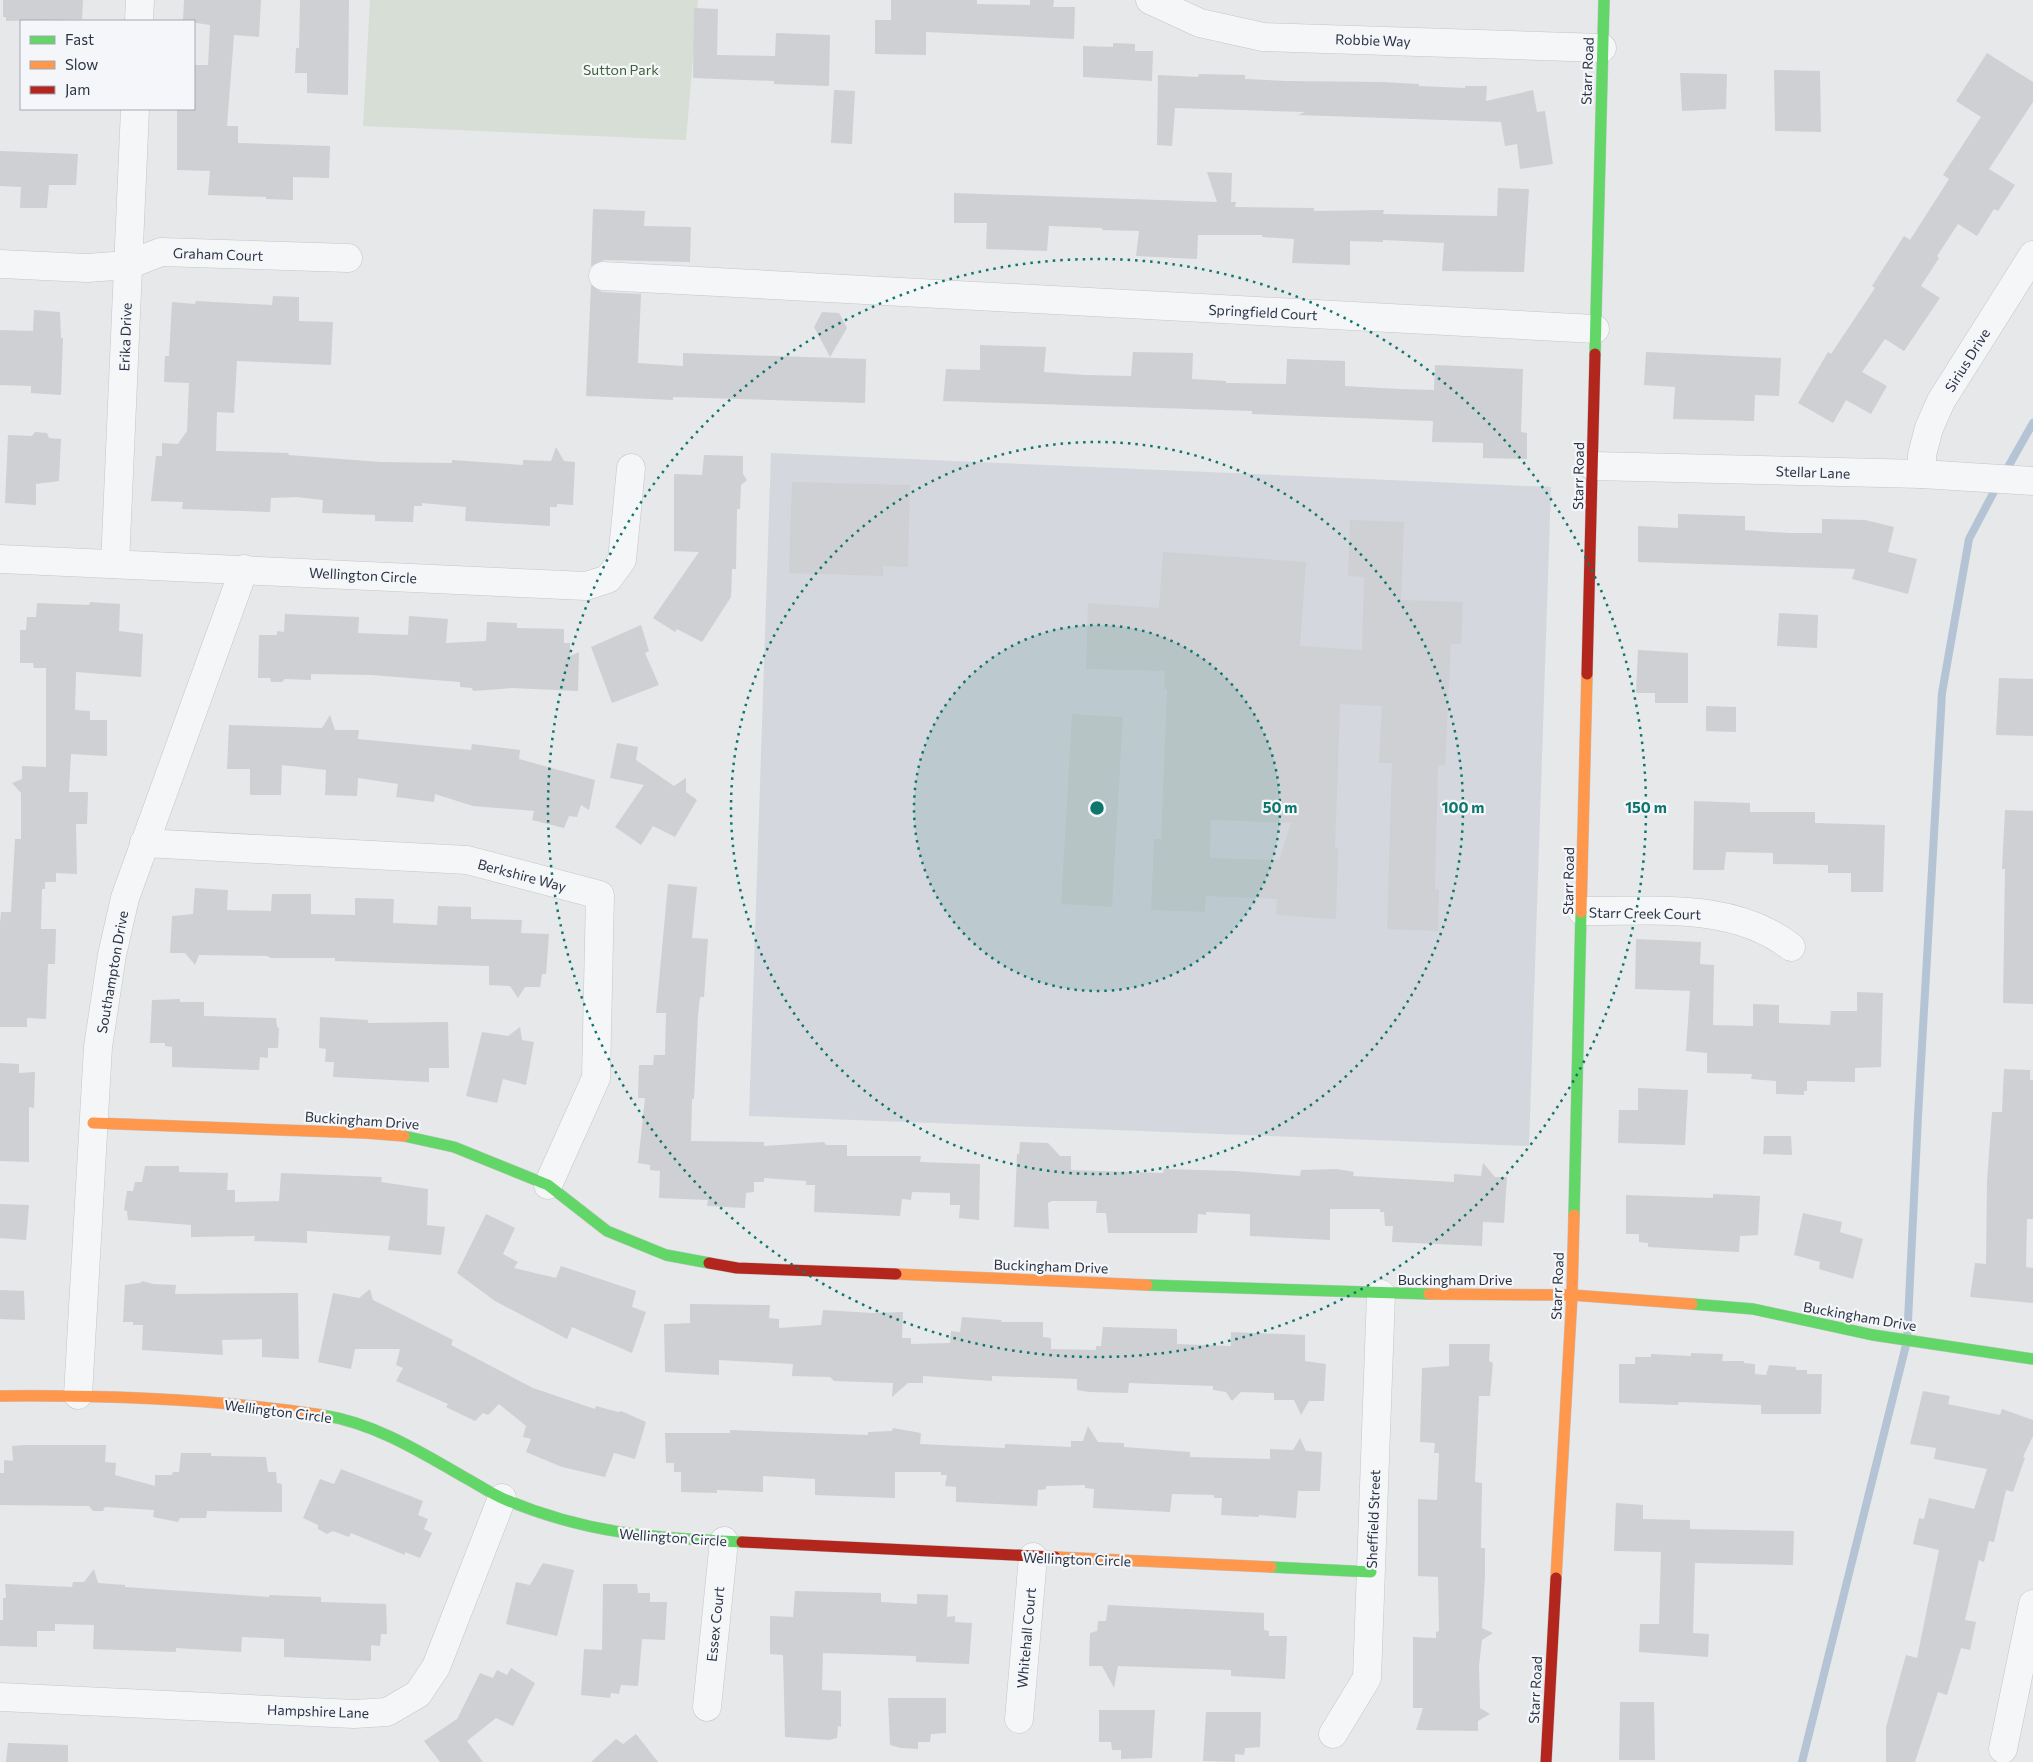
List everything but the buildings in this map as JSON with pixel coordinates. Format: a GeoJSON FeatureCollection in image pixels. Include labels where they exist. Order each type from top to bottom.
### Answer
{"type":"FeatureCollection","features":[{"type":"Feature","properties":{"kind":"street"},"geometry":{"type":"LineString","coordinates":[[139,20],[140,0]]}},
{"type":"Feature","properties":{"kind":"street","name":"Starr Road"},"geometry":{"type":"LineString","coordinates":[[1546,1762],[1572,1295],[1604,0]]}},
{"type":"Feature","properties":{"kind":"street","name":"Robbie Way"},"geometry":{"type":"LineString","coordinates":[[1153,1],[1200,23],[1263,37],[1602,48]]}},
{"type":"Feature","properties":{"kind":"street","name":"Erika Drive"},"geometry":{"type":"LineString","coordinates":[[115,564],[135,110]]}},
{"type":"Feature","properties":{"kind":"street","name":"Graham Court"},"geometry":{"type":"LineString","coordinates":[[0,264],[87,268],[128,265],[162,252],[348,258]]}},
{"type":"Feature","properties":{"kind":"street","name":"Sirius Drive"},"geometry":{"type":"LineString","coordinates":[[1922,474],[1922,455],[1929,428],[1941,402],[2033,254]]}},
{"type":"Feature","properties":{"kind":"street","name":"Springfield Court"},"geometry":{"type":"LineString","coordinates":[[603,276],[930,295],[1595,329]]}},
{"type":"Feature","properties":{"kind":"street","name":"Stellar Lane"},"geometry":{"type":"LineString","coordinates":[[1593,466],[1922,474],[2033,481]]}},
{"type":"Feature","properties":{"kind":"street","name":"Wellington Circle"},"geometry":{"type":"LineString","coordinates":[[0,559],[586,586],[608,579],[622,560],[631,468]]}},
{"type":"Feature","properties":{"kind":"street","name":"Southampton Drive"},"geometry":{"type":"LineString","coordinates":[[78,1396],[98,1047],[112,955],[125,898],[244,569]]}},
{"type":"Feature","properties":{"kind":"street","name":"Berkshire Way"},"geometry":{"type":"LineString","coordinates":[[144,844],[467,860],[600,895],[596,1078],[548,1185]]}},
{"type":"Feature","properties":{"kind":"street","name":"Starr Creek Court"},"geometry":{"type":"LineString","coordinates":[[1582,911],[1695,912],[1730,918],[1773,932],[1791,946]]}},
{"type":"Feature","properties":{"kind":"street","name":"Buckingham Drive"},"geometry":{"type":"LineString","coordinates":[[93,1123],[366,1133],[410,1137],[454,1147],[548,1185],[607,1231],[666,1255],[737,1268],[1380,1294],[1572,1295],[1753,1309],[1872,1335],[2033,1359]]}},
{"type":"Feature","properties":{"kind":"street","name":"Sheffield Street"},"geometry":{"type":"LineString","coordinates":[[1333,1734],[1367,1678],[1380,1294]]}},
{"type":"Feature","properties":{"kind":"street","name":"Wellington Circle"},"geometry":{"type":"LineString","coordinates":[[0,1396],[78,1396],[277,1408],[340,1418],[394,1437],[502,1498],[556,1519],[605,1531],[657,1538],[1371,1572]]}},
{"type":"Feature","properties":{"kind":"street","name":"Hampshire Lane"},"geometry":{"type":"LineString","coordinates":[[0,1697],[345,1713],[387,1712],[418,1694],[436,1667],[502,1498]]}},
{"type":"Feature","properties":{"kind":"street","name":"Essex Court"},"geometry":{"type":"LineString","coordinates":[[707,1707],[724,1541]]}},
{"type":"Feature","properties":{"kind":"street","name":"Whitehall Court"},"geometry":{"type":"LineString","coordinates":[[1019,1719],[1033,1557]]}},
{"type":"Feature","properties":{"kind":"street"},"geometry":{"type":"LineString","coordinates":[[2003,1749],[2033,1604]]}},
{"type":"Feature","properties":{"kind":"shaded area"},"geometry":{"type":"Polygon","coordinates":[[[771,453],[1551,487],[1529,1146],[749,1116],[771,453]]]}},
{"type":"Feature","properties":{"kind":"green space","name":"Sutton Park"},"geometry":{"type":"Polygon","coordinates":[[[370,0],[698,0],[686,140],[363,126],[370,0]]]}},
{"type":"Feature","properties":{"kind":"waterway"},"geometry":{"type":"LineString","coordinates":[[2004,474],[2033,423]]}},
{"type":"Feature","properties":{"kind":"waterway"},"geometry":{"type":"LineString","coordinates":[[1802,1762],[1907,1341],[1942,693],[1969,539],[1998,484]]}},
{"type":"Feature","properties":{"kind":"traffic: fast"},"geometry":{"type":"LineString","coordinates":[[1595,354],[1604,0]]}},
{"type":"Feature","properties":{"kind":"traffic: fast"},"geometry":{"type":"LineString","coordinates":[[1574,1215],[1581,912]]}},
{"type":"Feature","properties":{"kind":"traffic: fast"},"geometry":{"type":"LineString","coordinates":[[404,1136],[454,1147],[548,1185],[607,1231],[666,1255],[709,1263]]}},
{"type":"Feature","properties":{"kind":"traffic: fast"},"geometry":{"type":"LineString","coordinates":[[1147,1285],[1429,1294]]}},
{"type":"Feature","properties":{"kind":"traffic: fast"},"geometry":{"type":"LineString","coordinates":[[1692,1304],[1753,1309],[1873,1335],[2033,1359]]}},
{"type":"Feature","properties":{"kind":"traffic: fast"},"geometry":{"type":"LineString","coordinates":[[322,1415],[360,1424],[396,1439],[499,1497],[534,1511],[564,1520],[621,1532],[679,1539],[742,1542]]}},
{"type":"Feature","properties":{"kind":"traffic: fast"},"geometry":{"type":"LineString","coordinates":[[1271,1567],[1371,1572]]}},
{"type":"Feature","properties":{"kind":"traffic: slow"},"geometry":{"type":"LineString","coordinates":[[1581,912],[1587,674]]}},
{"type":"Feature","properties":{"kind":"traffic: slow"},"geometry":{"type":"LineString","coordinates":[[93,1123],[404,1136]]}},
{"type":"Feature","properties":{"kind":"traffic: slow"},"geometry":{"type":"LineString","coordinates":[[1556,1578],[1572,1295],[1574,1215]]}},
{"type":"Feature","properties":{"kind":"traffic: slow"},"geometry":{"type":"LineString","coordinates":[[896,1274],[1147,1285]]}},
{"type":"Feature","properties":{"kind":"traffic: slow"},"geometry":{"type":"LineString","coordinates":[[1429,1294],[1572,1295],[1692,1304]]}},
{"type":"Feature","properties":{"kind":"traffic: slow"},"geometry":{"type":"LineString","coordinates":[[0,1396],[161,1399],[243,1405],[322,1415]]}},
{"type":"Feature","properties":{"kind":"traffic: slow"},"geometry":{"type":"LineString","coordinates":[[1055,1557],[1271,1567]]}},
{"type":"Feature","properties":{"kind":"traffic: jam"},"geometry":{"type":"LineString","coordinates":[[1587,674],[1595,354]]}},
{"type":"Feature","properties":{"kind":"traffic: jam"},"geometry":{"type":"LineString","coordinates":[[709,1263],[737,1268],[896,1274]]}},
{"type":"Feature","properties":{"kind":"traffic: jam"},"geometry":{"type":"LineString","coordinates":[[742,1542],[1055,1557]]}},
{"type":"Feature","properties":{"kind":"traffic: jam"},"geometry":{"type":"LineString","coordinates":[[1546,1762],[1556,1578]]}}]}
